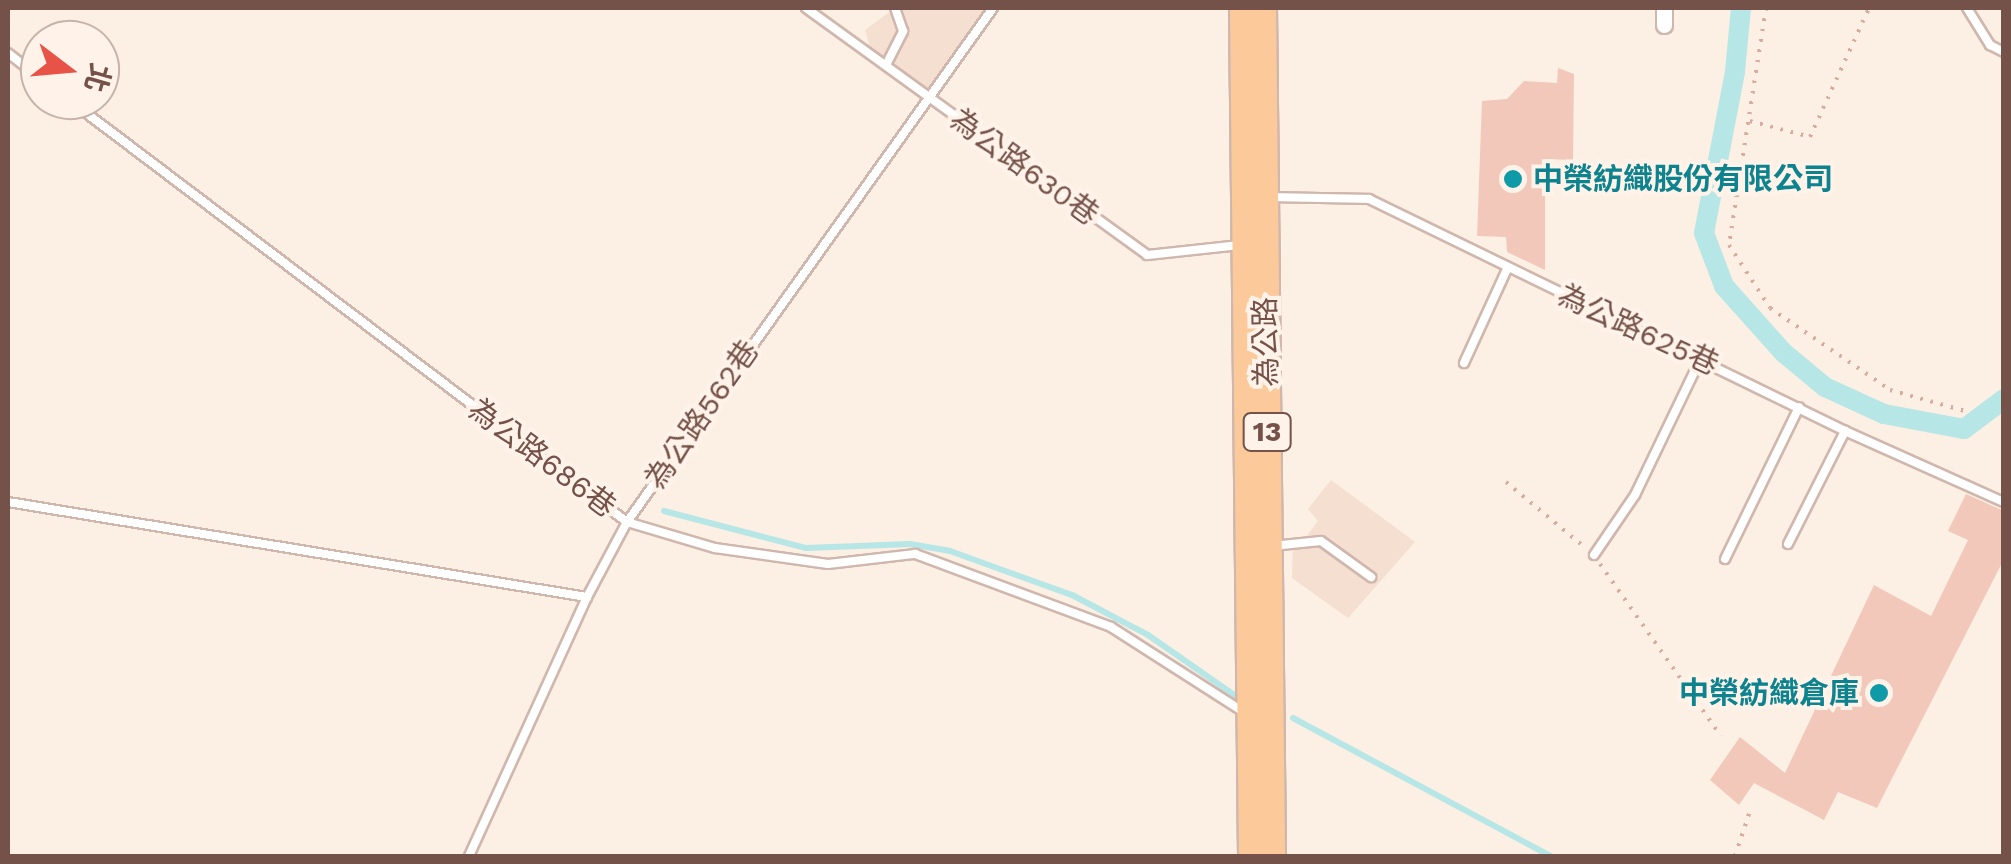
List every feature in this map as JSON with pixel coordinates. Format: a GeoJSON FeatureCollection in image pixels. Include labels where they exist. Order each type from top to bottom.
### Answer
{"type":"FeatureCollection","features":[{"type":"Feature","properties":{"kind":"main road","name":"為公路"},"geometry":{"type":"LineString","coordinates":[[1242,8],[1255,196]]}},
{"type":"Feature","properties":{"kind":"main road","name":"為公路"},"geometry":{"type":"LineString","coordinates":[[1262,8],[1254,244],[1260,717],[1272,856]]}},
{"type":"Feature","properties":{"kind":"main road","name":"為公路"},"geometry":{"type":"LineString","coordinates":[[1251,856],[1268,546],[1254,244]]}},
{"type":"Feature","properties":{"kind":"street"},"geometry":{"type":"LineString","coordinates":[[1664,8],[1664,25]]}},
{"type":"Feature","properties":{"kind":"lane","name":"為公路630巷"},"geometry":{"type":"LineString","coordinates":[[806,8],[1146,255],[1254,244]]}},
{"type":"Feature","properties":{"kind":"lane"},"geometry":{"type":"LineString","coordinates":[[886,64],[903,31],[895,8]]}},
{"type":"Feature","properties":{"kind":"lane","name":"為公路562巷"},"geometry":{"type":"LineString","coordinates":[[469,856],[587,597],[626,522],[993,8]]}},
{"type":"Feature","properties":{"kind":"lane"},"geometry":{"type":"LineString","coordinates":[[1967,8],[1990,45],[2004,52]]}},
{"type":"Feature","properties":{"kind":"lane","name":"為公路686巷"},"geometry":{"type":"LineString","coordinates":[[95,120],[626,522],[715,548],[828,564],[916,554],[1111,627],[1260,717]]}},
{"type":"Feature","properties":{"kind":"lane","name":"為公路625巷"},"geometry":{"type":"LineString","coordinates":[[1255,196],[1369,199],[1845,431],[2004,502]]}},
{"type":"Feature","properties":{"kind":"lane"},"geometry":{"type":"LineString","coordinates":[[1464,363],[1508,269]]}},
{"type":"Feature","properties":{"kind":"lane"},"geometry":{"type":"LineString","coordinates":[[1594,556],[1635,494],[1700,360]]}},
{"type":"Feature","properties":{"kind":"lane"},"geometry":{"type":"LineString","coordinates":[[1725,559],[1799,407]]}},
{"type":"Feature","properties":{"kind":"lane"},"geometry":{"type":"LineString","coordinates":[[1788,544],[1845,431]]}},
{"type":"Feature","properties":{"kind":"lane"},"geometry":{"type":"LineString","coordinates":[[8,502],[587,597]]}},
{"type":"Feature","properties":{"kind":"lane"},"geometry":{"type":"LineString","coordinates":[[1268,546],[1322,541],[1370,577]]}},
{"type":"Feature","properties":{"kind":"path"},"geometry":{"type":"LineString","coordinates":[[1766,8],[1729,245],[1770,308],[1890,390],[1965,411]]}},
{"type":"Feature","properties":{"kind":"path"},"geometry":{"type":"LineString","coordinates":[[1750,121],[1810,136],[1869,8]]}},
{"type":"Feature","properties":{"kind":"path"},"geometry":{"type":"LineString","coordinates":[[1506,482],[1594,556],[1720,736]]}},
{"type":"Feature","properties":{"kind":"path"},"geometry":{"type":"LineString","coordinates":[[1735,856],[1752,808]]}},
{"type":"Feature","properties":{"kind":"shaded area"},"geometry":{"type":"Polygon","coordinates":[[[895,8],[989,8],[928,89],[871,51],[865,30],[895,8]]]}},
{"type":"Feature","properties":{"kind":"shaded area"},"geometry":{"type":"Polygon","coordinates":[[[1331,480],[1415,542],[1348,618],[1292,578],[1293,540],[1305,538],[1318,521],[1308,509],[1331,480]]]}},
{"type":"Feature","properties":{"kind":"building","name":"中榮紡織股份有限公司"},"geometry":{"type":"Polygon","coordinates":[[[1558,68],[1574,74],[1573,160],[1545,159],[1545,270],[1507,252],[1506,237],[1477,236],[1482,101],[1507,99],[1524,81],[1557,83],[1558,68]]]}},
{"type":"Feature","properties":{"kind":"building","name":"中榮紡織倉庫"},"geometry":{"type":"Polygon","coordinates":[[[1966,494],[2004,511],[2004,559],[1877,808],[1838,792],[1824,820],[1754,783],[1739,805],[1710,780],[1740,737],[1785,773],[1874,585],[1931,616],[1968,540],[1948,531],[1966,494]]]}},
{"type":"Feature","properties":{"kind":"waterway"},"geometry":{"type":"LineString","coordinates":[[1741,8],[1735,72],[1704,233],[1724,286],[1784,353],[1825,387],[1884,414],[1964,429],[2004,399]]}},
{"type":"Feature","properties":{"kind":"waterway"},"geometry":{"type":"LineString","coordinates":[[664,511],[806,548],[910,544],[950,551],[1074,596],[1148,635],[1240,699]]}},
{"type":"Feature","properties":{"kind":"waterway"},"geometry":{"type":"LineString","coordinates":[[1293,718],[1550,856]]}},
{"type":"Feature","properties":{"kind":"place","name":"中榮紡織股份有限公司"},"geometry":{"type":"Point","coordinates":[1513,179]}},
{"type":"Feature","properties":{"kind":"place","name":"中榮紡織倉庫"},"geometry":{"type":"Point","coordinates":[1879,693]}}]}
